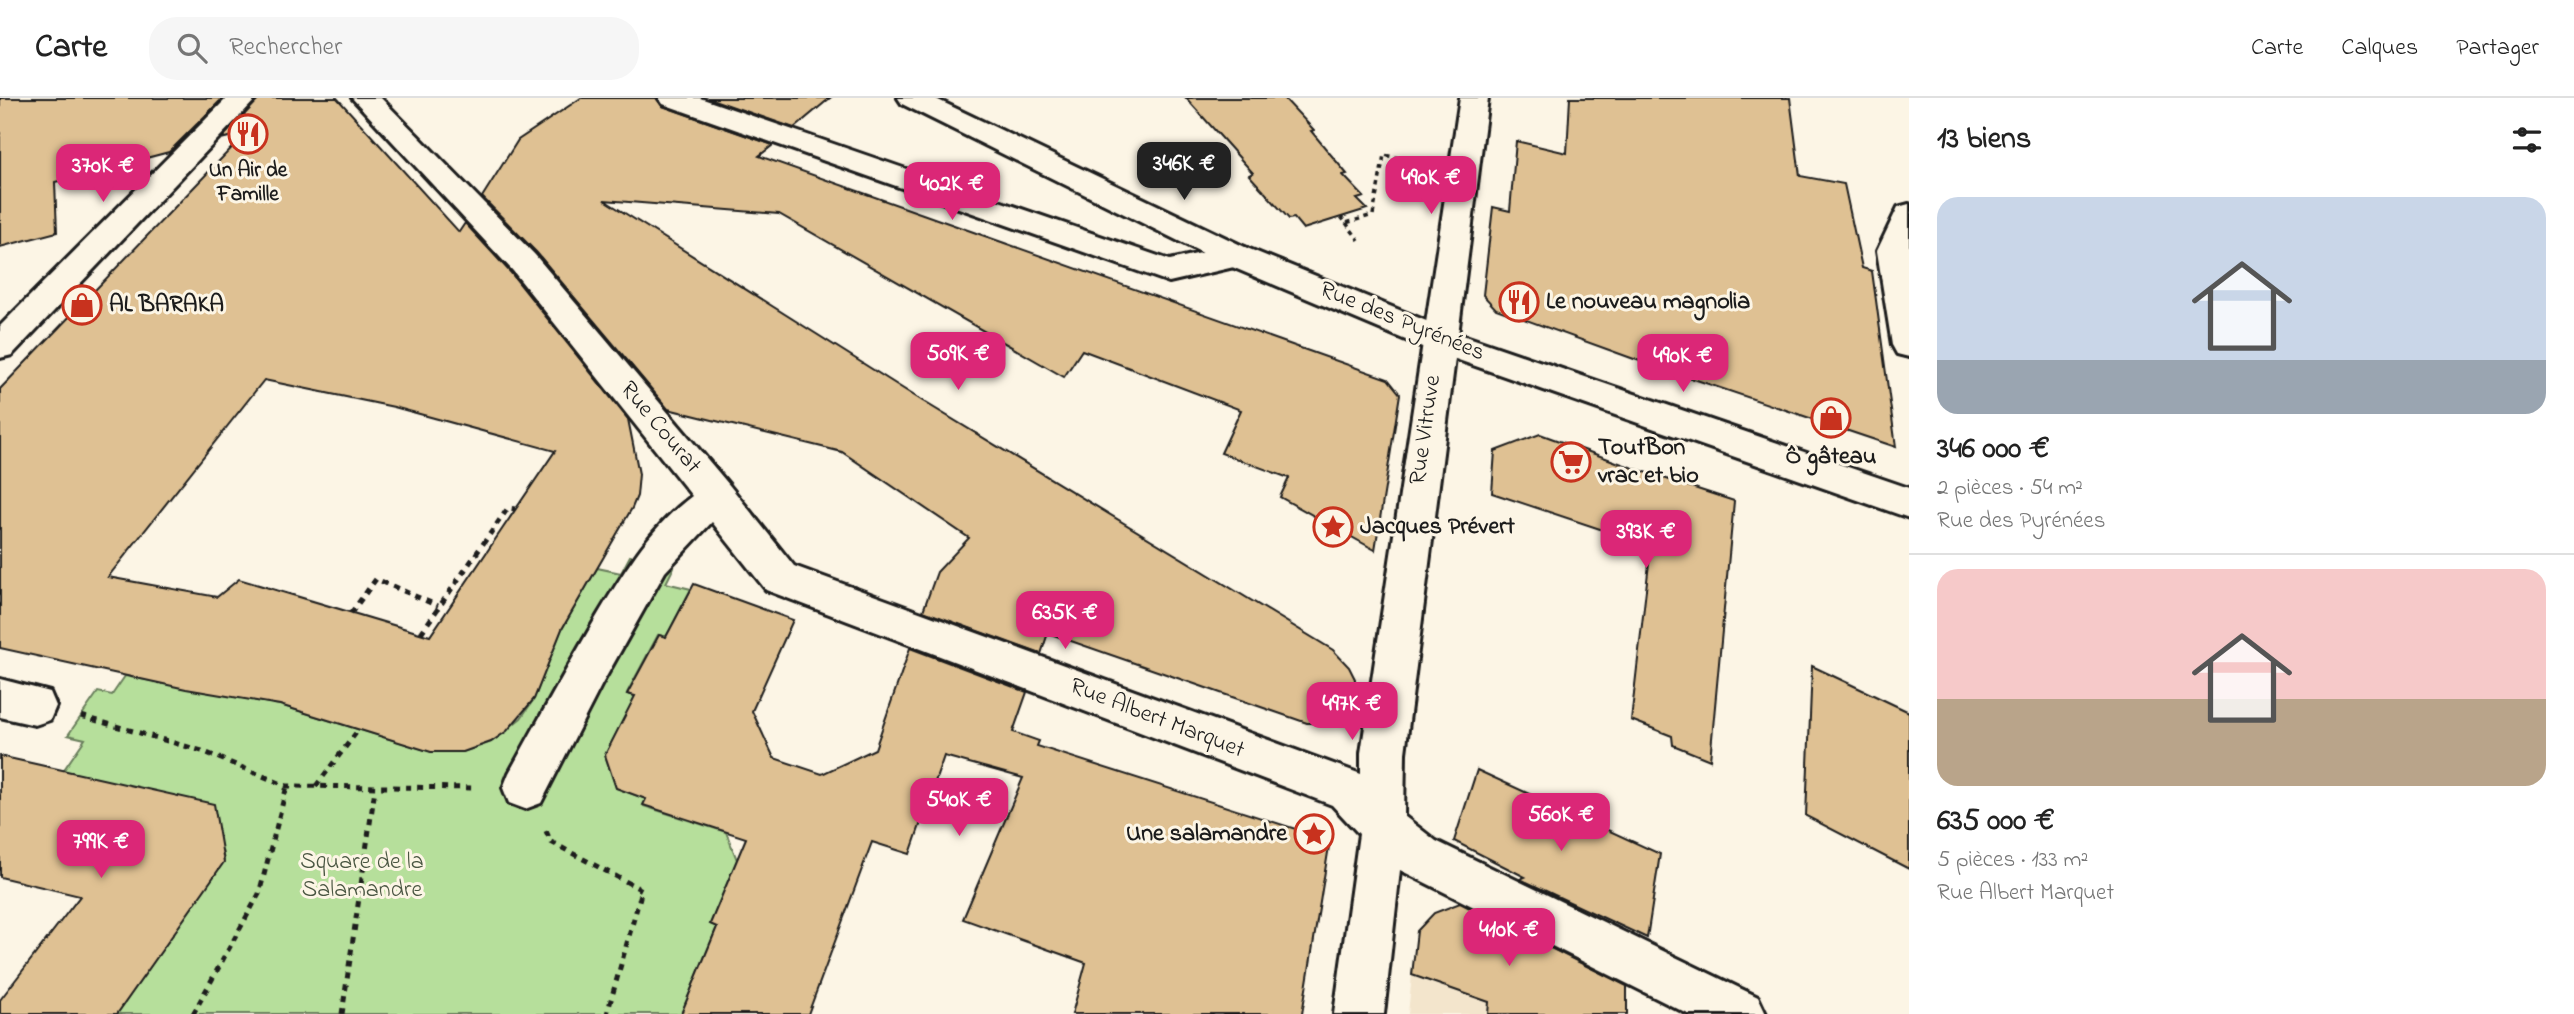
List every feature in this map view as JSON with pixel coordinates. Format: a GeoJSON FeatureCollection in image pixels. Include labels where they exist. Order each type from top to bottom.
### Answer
{"type":"FeatureCollection","features":[{"type":"Feature","properties":{"kind":"street"},"geometry":{"type":"LineString","coordinates":[[0,346],[243,98]]}},
{"type":"Feature","properties":{"kind":"street","name":"Rue Courat"},"geometry":{"type":"LineString","coordinates":[[366,98],[524,263],[717,497],[690,518],[651,561],[587,671],[525,788]]}},
{"type":"Feature","properties":{"kind":"street"},"geometry":{"type":"LineString","coordinates":[[673,98],[1169,271],[1236,256]]}},
{"type":"Feature","properties":{"kind":"street","name":"Rue des Pyrénées"},"geometry":{"type":"LineString","coordinates":[[912,98],[1236,256],[1439,340],[1909,503]]}},
{"type":"Feature","properties":{"kind":"street","name":"Rue Vitruve"},"geometry":{"type":"LineString","coordinates":[[1359,1014],[1382,826],[1383,753],[1474,98]]}},
{"type":"Feature","properties":{"kind":"street"},"geometry":{"type":"LineString","coordinates":[[1909,214],[1893,251],[1909,345]]}},
{"type":"Feature","properties":{"kind":"street","name":"Rue Albert Marquet"},"geometry":{"type":"LineString","coordinates":[[717,497],[780,578],[1347,790],[1382,826],[1420,857],[1741,1014]]}},
{"type":"Feature","properties":{"kind":"path"},"geometry":{"type":"LineString","coordinates":[[1346,223],[1373,215],[1384,156],[1419,162]]}},
{"type":"Feature","properties":{"kind":"path"},"geometry":{"type":"LineString","coordinates":[[1341,217],[1359,240]]}},
{"type":"Feature","properties":{"kind":"path"},"geometry":{"type":"LineString","coordinates":[[421,633],[508,508],[515,509]]}},
{"type":"Feature","properties":{"kind":"path"},"geometry":{"type":"LineString","coordinates":[[351,613],[376,579],[438,606]]}},
{"type":"Feature","properties":{"kind":"path"},"geometry":{"type":"LineString","coordinates":[[18,702],[82,716],[202,751],[286,786],[374,789],[525,788],[551,842],[642,890],[607,1014]]}},
{"type":"Feature","properties":{"kind":"path"},"geometry":{"type":"LineString","coordinates":[[315,787],[359,729]]}},
{"type":"Feature","properties":{"kind":"path"},"geometry":{"type":"LineString","coordinates":[[193,1014],[259,894],[286,786]]}},
{"type":"Feature","properties":{"kind":"path"},"geometry":{"type":"LineString","coordinates":[[342,1014],[374,789]]}},
{"type":"Feature","properties":{"kind":"shaded area"},"geometry":{"type":"Polygon","coordinates":[[[1412,975],[1526,1014],[1408,1014],[1412,975]]]}},
{"type":"Feature","properties":{"kind":"green space","name":"Square de la Salamandre"},"geometry":{"type":"Polygon","coordinates":[[[630,556],[674,567],[666,583],[691,589],[666,637],[658,635],[627,693],[636,696],[605,755],[616,788],[646,799],[644,806],[726,832],[737,860],[710,924],[717,927],[681,1014],[117,1014],[224,861],[222,851],[213,855],[63,771],[85,739],[68,735],[98,692],[112,695],[125,676],[280,705],[432,752],[463,752],[491,742],[521,718],[534,699],[562,629],[597,568],[621,573],[630,556]]]}},
{"type":"Feature","properties":{"kind":"building"},"geometry":{"type":"Polygon","coordinates":[[[0,98],[223,98],[169,152],[55,182],[57,232],[0,247],[0,98]]]}},
{"type":"Feature","properties":{"kind":"building"},"geometry":{"type":"Polygon","coordinates":[[[260,98],[337,98],[459,232],[465,223],[511,273],[628,419],[639,474],[637,496],[632,508],[562,629],[534,699],[507,731],[491,742],[463,752],[431,752],[280,705],[186,689],[0,648],[0,389],[246,133],[221,139],[260,98]],[[264,380],[108,577],[217,597],[239,579],[430,636],[555,451],[394,407],[264,380]]]}},
{"type":"Feature","properties":{"kind":"building"},"geometry":{"type":"Polygon","coordinates":[[[581,98],[656,98],[662,106],[773,145],[759,156],[1388,379],[1400,394],[1375,550],[1280,497],[1289,478],[1221,453],[1241,410],[1082,350],[1064,377],[779,214],[604,200],[921,400],[1333,650],[1349,667],[1355,679],[1353,703],[1344,716],[1323,723],[1307,723],[1048,633],[1041,654],[923,611],[937,572],[969,538],[842,452],[668,409],[537,253],[482,197],[518,140],[581,98]]]}},
{"type":"Feature","properties":{"kind":"building"},"geometry":{"type":"Polygon","coordinates":[[[708,98],[830,98],[794,128],[708,98]]]}},
{"type":"Feature","properties":{"kind":"building"},"geometry":{"type":"Polygon","coordinates":[[[1186,98],[1284,98],[1314,130],[1311,131],[1347,174],[1343,175],[1364,197],[1357,199],[1367,209],[1303,229],[1294,218],[1289,219],[1249,175],[1253,173],[1186,98]]]}},
{"type":"Feature","properties":{"kind":"building"},"geometry":{"type":"Polygon","coordinates":[[[1570,98],[1790,98],[1800,176],[1844,184],[1862,268],[1872,271],[1896,447],[1634,359],[1496,309],[1483,295],[1493,207],[1510,211],[1516,141],[1567,153],[1570,98]]]}},
{"type":"Feature","properties":{"kind":"building"},"geometry":{"type":"Polygon","coordinates":[[[1540,434],[1734,501],[1710,760],[1673,745],[1672,736],[1631,720],[1651,546],[1492,493],[1495,451],[1540,434]]]}},
{"type":"Feature","properties":{"kind":"building"},"geometry":{"type":"Polygon","coordinates":[[[694,584],[793,620],[752,711],[774,758],[822,774],[875,749],[910,648],[1027,692],[1013,732],[1039,741],[1037,746],[1330,840],[1302,1014],[1072,1014],[1086,963],[963,919],[1023,778],[944,756],[910,854],[872,842],[808,1014],[681,1014],[717,927],[710,924],[746,838],[643,805],[646,799],[616,788],[605,755],[635,696],[627,694],[659,635],[666,637],[694,584]]]}},
{"type":"Feature","properties":{"kind":"building"},"geometry":{"type":"Polygon","coordinates":[[[1812,666],[1909,712],[1909,869],[1806,816],[1812,666]]]}},
{"type":"Feature","properties":{"kind":"building"},"geometry":{"type":"Polygon","coordinates":[[[0,756],[214,804],[224,862],[117,1014],[0,1014],[0,1000],[80,896],[0,877],[0,756]]]}},
{"type":"Feature","properties":{"kind":"building"},"geometry":{"type":"Polygon","coordinates":[[[1477,770],[1660,854],[1647,938],[1520,879],[1525,877],[1454,841],[1477,770]]]}},
{"type":"Feature","properties":{"kind":"building"},"geometry":{"type":"Polygon","coordinates":[[[1460,903],[1627,986],[1627,1014],[1488,1014],[1489,1002],[1412,975],[1417,931],[1434,913],[1460,903]]]}},
{"type":"Feature","properties":{"kind":"place","name":"Un Air de Famille"},"geometry":{"type":"Point","coordinates":[248,134]}},
{"type":"Feature","properties":{"kind":"place","name":"Le nouveau magnolia"},"geometry":{"type":"Point","coordinates":[1519,302]}},
{"type":"Feature","properties":{"kind":"place","name":"AL BARAKA"},"geometry":{"type":"Point","coordinates":[82,305]}},
{"type":"Feature","properties":{"kind":"place","name":"Ô gâteau"},"geometry":{"type":"Point","coordinates":[1831,418]}},
{"type":"Feature","properties":{"kind":"place","name":"ToutBon vrac et bio"},"geometry":{"type":"Point","coordinates":[1571,462]}},
{"type":"Feature","properties":{"kind":"place","name":"Jacques Prévert"},"geometry":{"type":"Point","coordinates":[1333,527]}},
{"type":"Feature","properties":{"kind":"place","name":"Une salamandre"},"geometry":{"type":"Point","coordinates":[1314,834]}}]}
